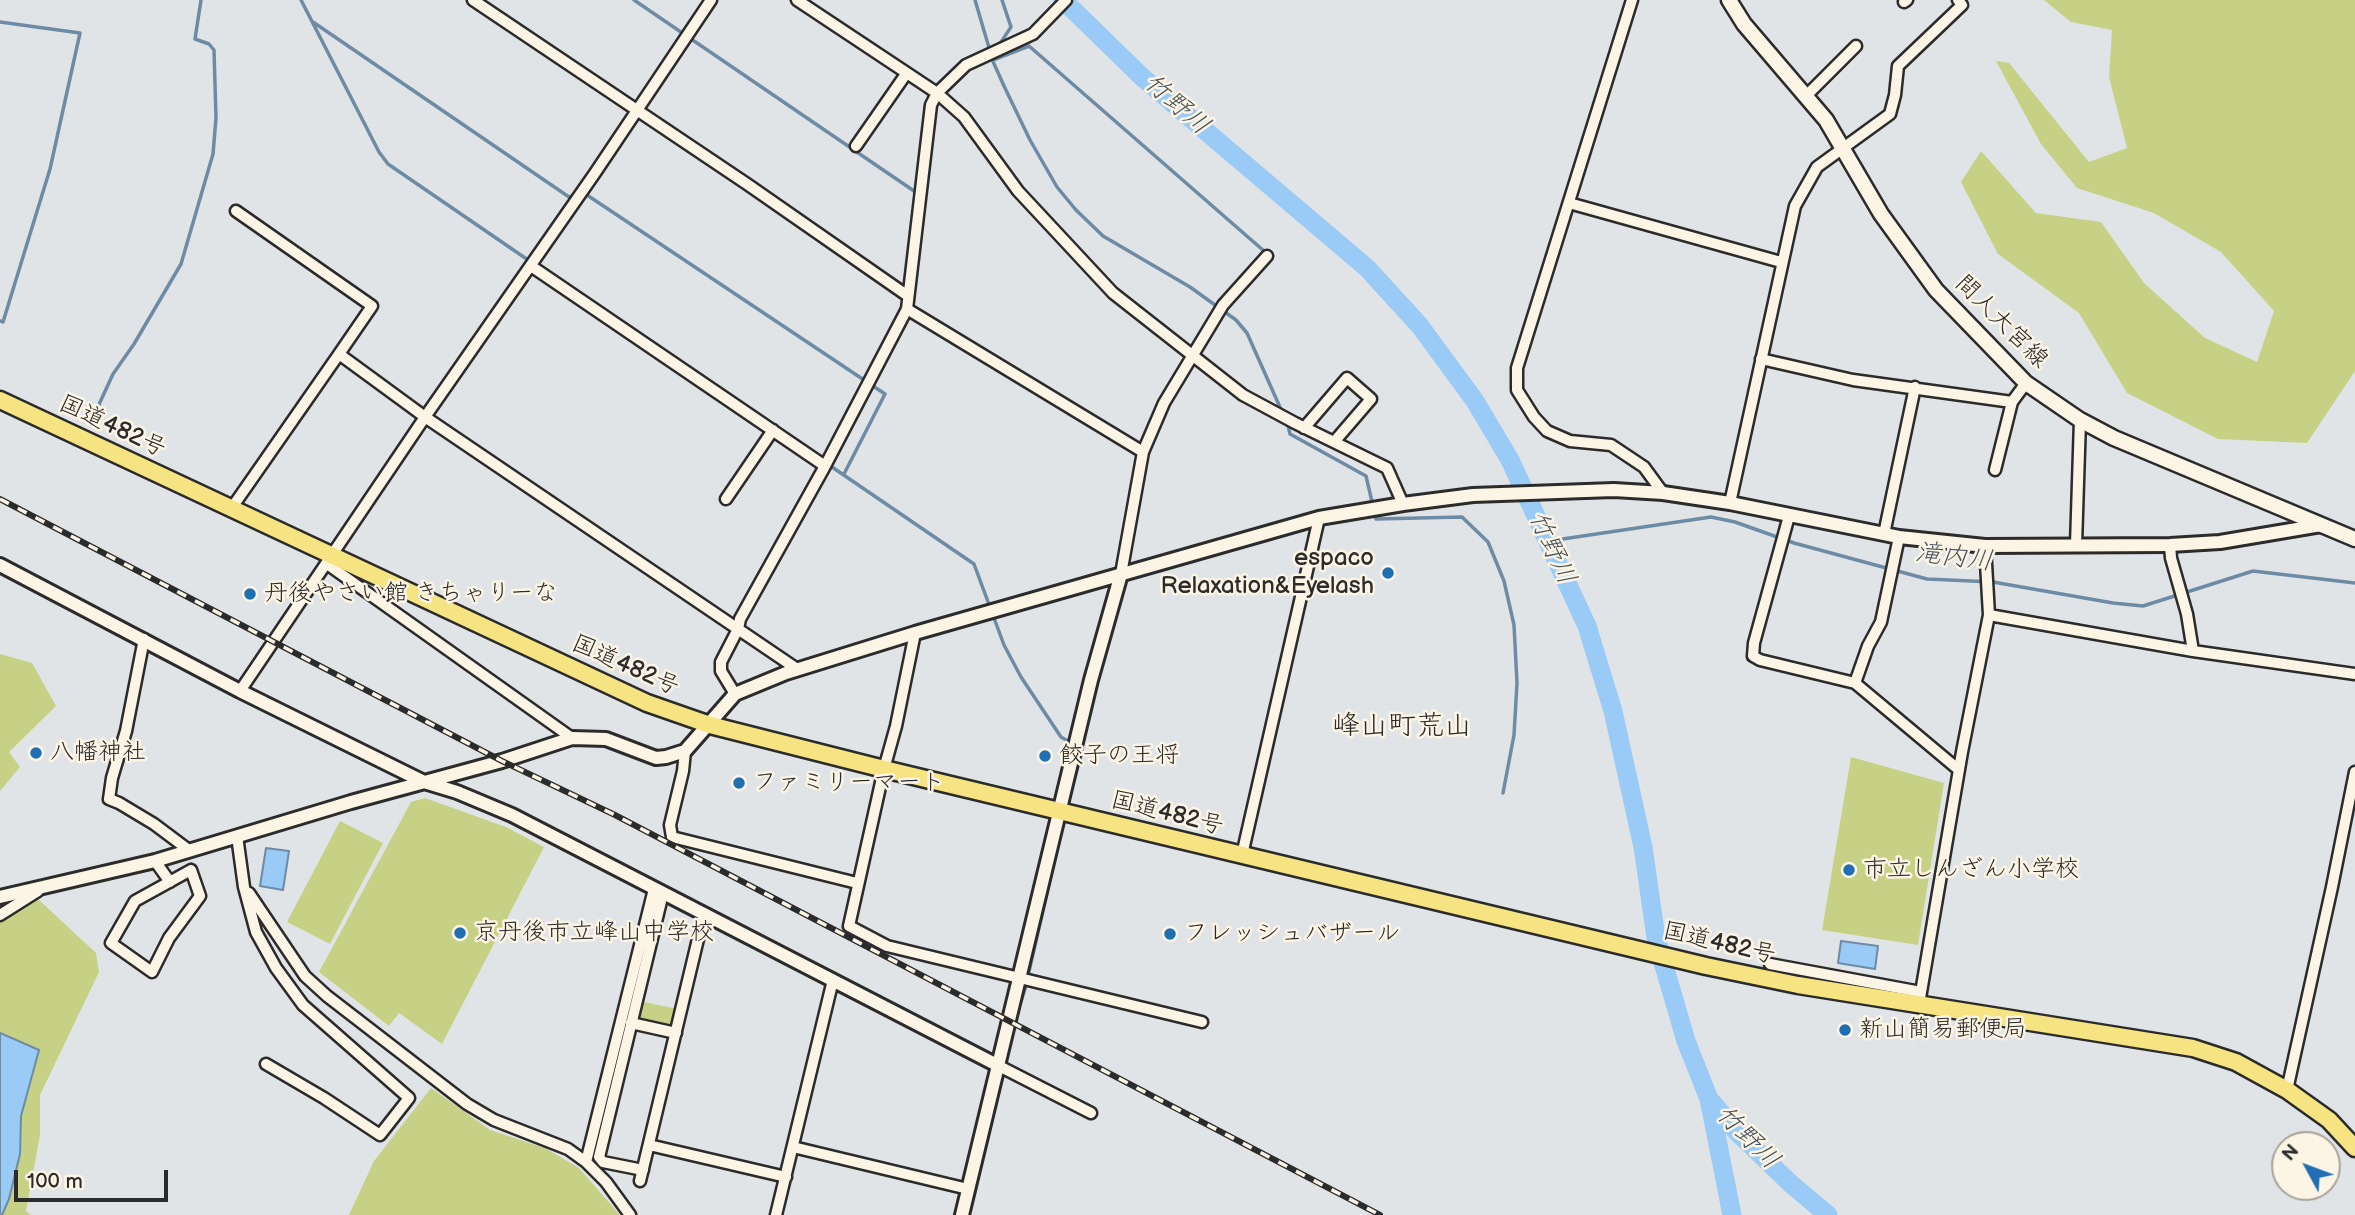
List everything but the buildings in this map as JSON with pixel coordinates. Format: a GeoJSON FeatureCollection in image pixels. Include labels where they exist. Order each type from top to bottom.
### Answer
{"type":"FeatureCollection","features":[{"type":"Feature","properties":{"kind":"highway","name":"国道482号"},"geometry":{"type":"LineString","coordinates":[[0,400],[231,509],[330,560],[647,703],[710,725],[1706,966],[1798,985],[1920,998],[2193,1048],[2236,1062],[2287,1090],[2329,1121],[2355,1148]]}},
{"type":"Feature","properties":{"kind":"main road","name":"間人大宮線"},"geometry":{"type":"LineString","coordinates":[[1729,0],[1744,24],[1806,96],[1843,146],[1881,214],[1936,289],[2026,383],[2080,419],[2115,438],[2355,539]]}},
{"type":"Feature","properties":{"kind":"street"},"geometry":{"type":"LineString","coordinates":[[473,0],[908,296]]}},
{"type":"Feature","properties":{"kind":"street"},"geometry":{"type":"LineString","coordinates":[[240,691],[711,0]]}},
{"type":"Feature","properties":{"kind":"street"},"geometry":{"type":"LineString","coordinates":[[797,0],[936,93],[964,117],[1018,191],[1114,292],[1243,395],[1387,468],[1403,504]]}},
{"type":"Feature","properties":{"kind":"street"},"geometry":{"type":"LineString","coordinates":[[734,694],[720,671],[721,662],[740,619],[825,466],[906,309],[931,105],[936,93],[966,65],[1032,34],[1066,0]]}},
{"type":"Feature","properties":{"kind":"street"},"geometry":{"type":"LineString","coordinates":[[1632,0],[1517,368],[1517,390],[1547,431],[1570,441],[1611,445],[1644,467],[1663,493]]}},
{"type":"Feature","properties":{"kind":"street"},"geometry":{"type":"LineString","coordinates":[[1730,503],[1795,206],[1817,167],[1890,114],[1898,66],[1962,5],[1958,0]]}},
{"type":"Feature","properties":{"kind":"street"},"geometry":{"type":"LineString","coordinates":[[1806,96],[1856,46]]}},
{"type":"Feature","properties":{"kind":"street"},"geometry":{"type":"LineString","coordinates":[[856,146],[906,74]]}},
{"type":"Feature","properties":{"kind":"street"},"geometry":{"type":"LineString","coordinates":[[1569,203],[1781,262]]}},
{"type":"Feature","properties":{"kind":"street"},"geometry":{"type":"LineString","coordinates":[[231,509],[372,306],[236,211]]}},
{"type":"Feature","properties":{"kind":"street"},"geometry":{"type":"LineString","coordinates":[[962,1215],[1091,680],[1121,574],[1143,452],[1164,403],[1191,355],[1223,305],[1267,256]]}},
{"type":"Feature","properties":{"kind":"street"},"geometry":{"type":"LineString","coordinates":[[531,266],[825,466]]}},
{"type":"Feature","properties":{"kind":"street"},"geometry":{"type":"LineString","coordinates":[[906,309],[1143,452]]}},
{"type":"Feature","properties":{"kind":"street"},"geometry":{"type":"LineString","coordinates":[[339,354],[425,417],[797,669]]}},
{"type":"Feature","properties":{"kind":"street"},"geometry":{"type":"LineString","coordinates":[[1761,359],[1853,380],[2012,402]]}},
{"type":"Feature","properties":{"kind":"street"},"geometry":{"type":"LineString","coordinates":[[1304,428],[1347,378],[1371,399],[1334,442]]}},
{"type":"Feature","properties":{"kind":"street"},"geometry":{"type":"LineString","coordinates":[[1995,470],[2012,402],[2026,383]]}},
{"type":"Feature","properties":{"kind":"street"},"geometry":{"type":"LineString","coordinates":[[1884,534],[1914,387]]}},
{"type":"Feature","properties":{"kind":"street"},"geometry":{"type":"LineString","coordinates":[[2076,545],[2080,419]]}},
{"type":"Feature","properties":{"kind":"street"},"geometry":{"type":"LineString","coordinates":[[726,499],[773,430]]}},
{"type":"Feature","properties":{"kind":"street"},"geometry":{"type":"LineString","coordinates":[[0,897],[155,861],[502,761],[572,738],[606,739],[656,758],[685,751],[734,694],[797,669],[1319,518],[1403,504],[1473,495],[1614,491],[1663,493],[1730,503],[1899,537],[1986,546],[2170,545],[2220,542],[2321,525]]}},
{"type":"Feature","properties":{"kind":"street"},"geometry":{"type":"LineString","coordinates":[[1789,516],[1754,643],[1753,656],[1759,660],[1855,682],[1959,770]]}},
{"type":"Feature","properties":{"kind":"street"},"geometry":{"type":"LineString","coordinates":[[1242,855],[1319,518]]}},
{"type":"Feature","properties":{"kind":"street"},"geometry":{"type":"LineString","coordinates":[[1855,682],[1868,646],[1881,622],[1899,537]]}},
{"type":"Feature","properties":{"kind":"street"},"geometry":{"type":"LineString","coordinates":[[2170,545],[2193,651]]}},
{"type":"Feature","properties":{"kind":"street"},"geometry":{"type":"LineString","coordinates":[[1770,964],[1920,998],[1989,615],[1986,546]]}},
{"type":"Feature","properties":{"kind":"street"},"geometry":{"type":"LineString","coordinates":[[330,560],[572,738]]}},
{"type":"Feature","properties":{"kind":"street"},"geometry":{"type":"LineString","coordinates":[[0,565],[240,691],[424,782],[457,792],[512,815],[1091,1113]]}},
{"type":"Feature","properties":{"kind":"street"},"geometry":{"type":"LineString","coordinates":[[1989,615],[2193,651],[2355,674]]}},
{"type":"Feature","properties":{"kind":"street"},"geometry":{"type":"LineString","coordinates":[[915,633],[849,926],[887,946],[1202,1022]]}},
{"type":"Feature","properties":{"kind":"street"},"geometry":{"type":"LineString","coordinates":[[144,639],[109,799],[154,824],[190,851]]}},
{"type":"Feature","properties":{"kind":"street"},"geometry":{"type":"LineString","coordinates":[[685,751],[670,825],[672,837],[857,883]]}},
{"type":"Feature","properties":{"kind":"street"},"geometry":{"type":"LineString","coordinates":[[2287,1090],[2355,772]]}},
{"type":"Feature","properties":{"kind":"street"},"geometry":{"type":"LineString","coordinates":[[237,836],[244,887],[256,932],[276,968],[303,1005],[408,1098],[380,1135],[266,1064]]}},
{"type":"Feature","properties":{"kind":"street"},"geometry":{"type":"LineString","coordinates":[[155,861],[170,882]]}},
{"type":"Feature","properties":{"kind":"street"},"geometry":{"type":"LineString","coordinates":[[191,870],[200,896],[169,938],[152,972],[111,943],[135,901],[170,882],[191,870]]}},
{"type":"Feature","properties":{"kind":"street"},"geometry":{"type":"LineString","coordinates":[[244,887],[305,976],[327,996],[467,1104],[494,1120],[568,1149],[586,1162],[606,1182],[630,1215]]}},
{"type":"Feature","properties":{"kind":"street"},"geometry":{"type":"LineString","coordinates":[[0,915],[43,888]]}},
{"type":"Feature","properties":{"kind":"street"},"geometry":{"type":"LineString","coordinates":[[643,1170],[603,1162],[599,1157],[631,1023],[658,891]]}},
{"type":"Feature","properties":{"kind":"street"},"geometry":{"type":"LineString","coordinates":[[586,1162],[658,891]]}},
{"type":"Feature","properties":{"kind":"street"},"geometry":{"type":"LineString","coordinates":[[640,1181],[704,914]]}},
{"type":"Feature","properties":{"kind":"street"},"geometry":{"type":"LineString","coordinates":[[776,1215],[833,980]]}},
{"type":"Feature","properties":{"kind":"street"},"geometry":{"type":"LineString","coordinates":[[631,1023],[677,1033]]}},
{"type":"Feature","properties":{"kind":"street"},"geometry":{"type":"LineString","coordinates":[[649,1145],[786,1177]]}},
{"type":"Feature","properties":{"kind":"street"},"geometry":{"type":"LineString","coordinates":[[793,1147],[968,1189]]}},
{"type":"Feature","properties":{"kind":"green space"},"geometry":{"type":"Polygon","coordinates":[[[2044,0],[2355,0],[2355,371],[2307,443],[2218,439],[2127,393],[2079,313],[1998,254],[1961,182],[1981,151],[2036,213],[2101,222],[2144,283],[2205,338],[2257,362],[2274,311],[2221,252],[2154,213],[2077,188],[2041,144],[1996,61],[2009,63],[2089,162],[2127,148],[2109,77],[2112,30],[2071,22],[2044,0]]]}},
{"type":"Feature","properties":{"kind":"green space"},"geometry":{"type":"Polygon","coordinates":[[[0,654],[32,663],[56,706],[9,752],[20,767],[0,791],[0,654]]]}},
{"type":"Feature","properties":{"kind":"green space"},"geometry":{"type":"Polygon","coordinates":[[[1851,757],[1944,783],[1918,945],[1822,930],[1851,757]]]}},
{"type":"Feature","properties":{"kind":"green space"},"geometry":{"type":"Polygon","coordinates":[[[425,798],[506,827],[544,847],[442,1044],[399,1013],[389,1026],[319,972],[411,802],[425,798]]]}},
{"type":"Feature","properties":{"kind":"green space"},"geometry":{"type":"Polygon","coordinates":[[[340,821],[383,843],[330,944],[287,922],[340,821]]]}},
{"type":"Feature","properties":{"kind":"green space"},"geometry":{"type":"Polygon","coordinates":[[[38,899],[96,953],[99,972],[40,1095],[40,1135],[26,1211],[31,1215],[0,1215],[0,910],[38,899]]]}},
{"type":"Feature","properties":{"kind":"green space"},"geometry":{"type":"Polygon","coordinates":[[[639,1001],[678,1009],[674,1028],[635,1020],[639,1001]]]}},
{"type":"Feature","properties":{"kind":"green space"},"geometry":{"type":"Polygon","coordinates":[[[431,1088],[490,1130],[545,1148],[579,1168],[620,1215],[349,1215],[374,1161],[431,1088]]]}},
{"type":"Feature","properties":{"kind":"water"},"geometry":{"type":"Polygon","coordinates":[[[266,848],[289,851],[283,890],[260,886],[266,848]]]}},
{"type":"Feature","properties":{"kind":"water"},"geometry":{"type":"Polygon","coordinates":[[[1841,941],[1878,946],[1875,969],[1838,963],[1841,941]]]}},
{"type":"Feature","properties":{"kind":"water"},"geometry":{"type":"Polygon","coordinates":[[[0,1033],[39,1050],[21,1116],[20,1154],[9,1199],[2,1215],[0,1215],[0,1033]]]}},
{"type":"Feature","properties":{"kind":"waterway"},"geometry":{"type":"LineString","coordinates":[[96,411],[113,374],[181,264],[213,154],[216,118],[214,50],[209,44],[195,39],[201,0]]}},
{"type":"Feature","properties":{"kind":"waterway"},"geometry":{"type":"LineString","coordinates":[[301,0],[379,152],[388,164],[531,262]]}},
{"type":"Feature","properties":{"kind":"waterway"},"geometry":{"type":"LineString","coordinates":[[634,0],[914,191]]}},
{"type":"Feature","properties":{"kind":"waterway"},"geometry":{"type":"LineString","coordinates":[[975,0],[990,51]]}},
{"type":"Feature","properties":{"kind":"waterway"},"geometry":{"type":"LineString","coordinates":[[997,48],[1011,27],[1002,0]]}},
{"type":"Feature","properties":{"kind":"waterway","name":"竹野川"},"geometry":{"type":"LineString","coordinates":[[1063,0],[1142,77],[1367,268],[1420,326],[1475,401],[1510,460],[1587,626],[1613,711],[1643,847],[1656,938],[1686,1041],[1709,1099],[1737,1132],[1828,1215]]}},
{"type":"Feature","properties":{"kind":"waterway"},"geometry":{"type":"LineString","coordinates":[[0,22],[80,33],[50,169],[3,322],[0,321]]}},
{"type":"Feature","properties":{"kind":"waterway"},"geometry":{"type":"LineString","coordinates":[[313,22],[569,197],[577,195]]}},
{"type":"Feature","properties":{"kind":"waterway"},"geometry":{"type":"LineString","coordinates":[[993,60],[1029,46],[1264,251]]}},
{"type":"Feature","properties":{"kind":"waterway"},"geometry":{"type":"LineString","coordinates":[[993,55],[991,57],[1030,140],[1057,187],[1103,236],[1190,287],[1236,320],[1247,333],[1283,414]]}},
{"type":"Feature","properties":{"kind":"waterway"},"geometry":{"type":"LineString","coordinates":[[584,193],[885,394],[844,474]]}},
{"type":"Feature","properties":{"kind":"waterway"},"geometry":{"type":"LineString","coordinates":[[1287,421],[1290,434],[1366,476],[1376,519],[1462,517],[1488,542],[1504,581],[1514,625],[1517,683],[1514,735],[1503,793]]}},
{"type":"Feature","properties":{"kind":"waterway"},"geometry":{"type":"LineString","coordinates":[[829,465],[974,564],[1004,645],[1021,677],[1061,737],[1073,744]]}},
{"type":"Feature","properties":{"kind":"waterway","name":"滝内川"},"geometry":{"type":"LineString","coordinates":[[1549,541],[1711,517],[1927,579],[1993,582],[2143,606],[2253,571],[2355,583]]}},
{"type":"Feature","properties":{"kind":"waterway"},"geometry":{"type":"LineString","coordinates":[[1069,797],[1082,752],[1079,749]]}},
{"type":"Feature","properties":{"kind":"waterway"},"geometry":{"type":"LineString","coordinates":[[1016,1017],[1025,989],[1061,831]]}},
{"type":"Feature","properties":{"kind":"waterway"},"geometry":{"type":"LineString","coordinates":[[999,1087],[1013,1030]]}},
{"type":"Feature","properties":{"kind":"waterway"},"geometry":{"type":"LineString","coordinates":[[1709,1099],[1732,1215]]}},
{"type":"Feature","properties":{"kind":"railway"},"geometry":{"type":"LineString","coordinates":[[0,499],[502,761],[615,815],[1380,1215]]}},
{"type":"Feature","properties":{"kind":"place","name":"espaco Relaxation&Eyelash"},"geometry":{"type":"Point","coordinates":[1388,573]}},
{"type":"Feature","properties":{"kind":"place","name":"丹後やさい館 きちゃりーな"},"geometry":{"type":"Point","coordinates":[250,594]}},
{"type":"Feature","properties":{"kind":"place","name":"八幡神社"},"geometry":{"type":"Point","coordinates":[36,753]}},
{"type":"Feature","properties":{"kind":"place","name":"餃子の王将"},"geometry":{"type":"Point","coordinates":[1045,756]}},
{"type":"Feature","properties":{"kind":"place","name":"ファミリーマート"},"geometry":{"type":"Point","coordinates":[739,783]}},
{"type":"Feature","properties":{"kind":"place","name":"市立しんざん小学校"},"geometry":{"type":"Point","coordinates":[1849,870]}},
{"type":"Feature","properties":{"kind":"place","name":"京丹後市立峰山中学校"},"geometry":{"type":"Point","coordinates":[460,933]}},
{"type":"Feature","properties":{"kind":"place","name":"フレッシュバザール"},"geometry":{"type":"Point","coordinates":[1170,934]}},
{"type":"Feature","properties":{"kind":"place","name":"新山簡易郵便局"},"geometry":{"type":"Point","coordinates":[1845,1030]}},
{"type":"Feature","properties":{"kind":"district","name":"峰山町荒山"},"geometry":{"type":"Point","coordinates":[1402,727]}}]}
